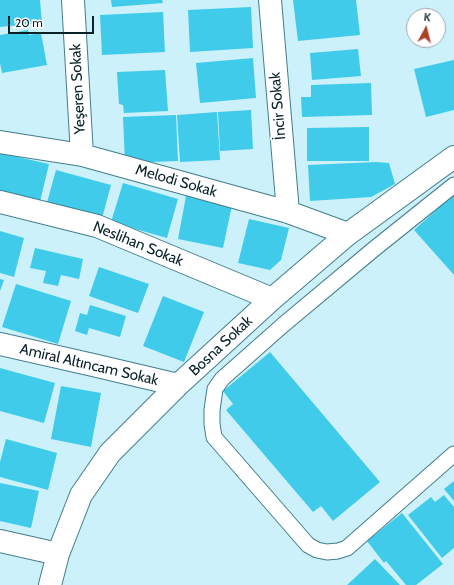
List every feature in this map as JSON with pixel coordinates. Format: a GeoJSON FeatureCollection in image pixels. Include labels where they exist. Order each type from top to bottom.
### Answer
{"type":"FeatureCollection","features":[{"type":"Feature","properties":{"kind":"street","name":"Yeşeren Sokak"},"geometry":{"type":"LineString","coordinates":[[73,0],[82,155]]}},
{"type":"Feature","properties":{"kind":"street","name":"İncir Sokak"},"geometry":{"type":"LineString","coordinates":[[270,0],[288,212]]}},
{"type":"Feature","properties":{"kind":"street","name":"Melodi Sokak"},"geometry":{"type":"LineString","coordinates":[[0,142],[82,155],[288,212],[348,234]]}},
{"type":"Feature","properties":{"kind":"street","name":"Bosna Sokak"},"geometry":{"type":"LineString","coordinates":[[50,585],[58,554],[81,495],[110,453],[178,385],[272,299],[348,234],[454,157]]}},
{"type":"Feature","properties":{"kind":"street","name":"Neslihan Sokak"},"geometry":{"type":"LineString","coordinates":[[0,202],[97,226],[272,299]]}},
{"type":"Feature","properties":{"kind":"street","name":"Amiral Altıncam Sokak"},"geometry":{"type":"LineString","coordinates":[[0,344],[178,385]]}},
{"type":"Feature","properties":{"kind":"street"},"geometry":{"type":"LineString","coordinates":[[0,541],[58,554]]}},
{"type":"Feature","properties":{"kind":"lane"},"geometry":{"type":"LineString","coordinates":[[454,185],[374,249],[222,378],[215,389],[212,417],[214,438],[308,545],[317,550],[327,552],[347,548],[454,454]]}},
{"type":"Feature","properties":{"kind":"building"},"geometry":{"type":"Polygon","coordinates":[[[0,0],[40,0],[42,23],[0,27],[0,0]]]}},
{"type":"Feature","properties":{"kind":"building"},"geometry":{"type":"Polygon","coordinates":[[[111,0],[162,0],[163,3],[112,7],[111,0]]]}},
{"type":"Feature","properties":{"kind":"building"},"geometry":{"type":"Polygon","coordinates":[[[293,0],[356,0],[360,35],[298,41],[293,0]]]}},
{"type":"Feature","properties":{"kind":"building"},"geometry":{"type":"Polygon","coordinates":[[[251,7],[253,48],[190,52],[188,10],[251,7]]]}},
{"type":"Feature","properties":{"kind":"building"},"geometry":{"type":"Polygon","coordinates":[[[163,12],[165,52],[102,55],[100,15],[163,12]]]}},
{"type":"Feature","properties":{"kind":"building"},"geometry":{"type":"Polygon","coordinates":[[[28,30],[29,35],[41,33],[47,65],[2,73],[0,63],[0,35],[28,30]]]}},
{"type":"Feature","properties":{"kind":"building"},"geometry":{"type":"Polygon","coordinates":[[[358,49],[361,76],[312,80],[310,53],[358,49]]]}},
{"type":"Feature","properties":{"kind":"building"},"geometry":{"type":"Polygon","coordinates":[[[253,58],[256,98],[200,103],[196,63],[253,58]]]}},
{"type":"Feature","properties":{"kind":"building"},"geometry":{"type":"Polygon","coordinates":[[[454,60],[454,110],[426,117],[414,69],[454,60]]]}},
{"type":"Feature","properties":{"kind":"building"},"geometry":{"type":"Polygon","coordinates":[[[165,70],[168,111],[124,113],[123,105],[119,104],[117,72],[165,70]]]}},
{"type":"Feature","properties":{"kind":"building"},"geometry":{"type":"Polygon","coordinates":[[[371,83],[372,115],[302,117],[301,97],[311,97],[311,85],[371,83]]]}},
{"type":"Feature","properties":{"kind":"building"},"geometry":{"type":"Polygon","coordinates":[[[251,110],[253,149],[220,151],[218,112],[251,110]]]}},
{"type":"Feature","properties":{"kind":"building"},"geometry":{"type":"Polygon","coordinates":[[[217,112],[220,160],[180,162],[177,115],[217,112]]]}},
{"type":"Feature","properties":{"kind":"building"},"geometry":{"type":"Polygon","coordinates":[[[176,115],[178,161],[125,163],[123,117],[176,115]]]}},
{"type":"Feature","properties":{"kind":"building"},"geometry":{"type":"Polygon","coordinates":[[[369,127],[369,161],[307,161],[307,128],[369,127]]]}},
{"type":"Feature","properties":{"kind":"building"},"geometry":{"type":"Polygon","coordinates":[[[0,153],[49,164],[39,206],[0,197],[0,153]]]}},
{"type":"Feature","properties":{"kind":"building"},"geometry":{"type":"Polygon","coordinates":[[[376,162],[389,163],[395,184],[371,197],[310,201],[308,165],[376,162]]]}},
{"type":"Feature","properties":{"kind":"building"},"geometry":{"type":"Polygon","coordinates":[[[56,170],[111,185],[101,222],[46,206],[56,170]]]}},
{"type":"Feature","properties":{"kind":"building"},"geometry":{"type":"Polygon","coordinates":[[[123,183],[178,199],[167,238],[111,222],[123,183]]]}},
{"type":"Feature","properties":{"kind":"building"},"geometry":{"type":"Polygon","coordinates":[[[454,194],[454,275],[414,230],[454,194]]]}},
{"type":"Feature","properties":{"kind":"building"},"geometry":{"type":"Polygon","coordinates":[[[186,196],[232,205],[223,248],[178,239],[186,196]]]}},
{"type":"Feature","properties":{"kind":"building"},"geometry":{"type":"Polygon","coordinates":[[[249,219],[289,228],[281,260],[270,270],[238,263],[249,219]]]}},
{"type":"Feature","properties":{"kind":"building"},"geometry":{"type":"Polygon","coordinates":[[[0,231],[24,238],[14,277],[0,273],[0,231]]]}},
{"type":"Feature","properties":{"kind":"building"},"geometry":{"type":"Polygon","coordinates":[[[35,248],[83,259],[79,279],[61,275],[58,286],[43,283],[46,271],[30,268],[35,248]]]}},
{"type":"Feature","properties":{"kind":"building"},"geometry":{"type":"Polygon","coordinates":[[[99,267],[149,284],[138,313],[89,296],[99,267]]]}},
{"type":"Feature","properties":{"kind":"building"},"geometry":{"type":"Polygon","coordinates":[[[0,279],[4,280],[0,291],[0,279]]]}},
{"type":"Feature","properties":{"kind":"building"},"geometry":{"type":"Polygon","coordinates":[[[16,284],[71,301],[58,344],[2,327],[16,284]]]}},
{"type":"Feature","properties":{"kind":"building"},"geometry":{"type":"Polygon","coordinates":[[[163,296],[204,312],[184,362],[143,346],[163,296]]]}},
{"type":"Feature","properties":{"kind":"building"},"geometry":{"type":"Polygon","coordinates":[[[90,305],[126,316],[120,337],[89,328],[87,335],[75,331],[80,313],[87,315],[90,305]]]}},
{"type":"Feature","properties":{"kind":"building"},"geometry":{"type":"Polygon","coordinates":[[[270,352],[380,482],[333,521],[321,506],[313,512],[226,410],[233,404],[223,391],[270,352]]]}},
{"type":"Feature","properties":{"kind":"building"},"geometry":{"type":"Polygon","coordinates":[[[0,368],[55,383],[44,423],[0,411],[0,368]]]}},
{"type":"Feature","properties":{"kind":"building"},"geometry":{"type":"Polygon","coordinates":[[[61,386],[101,393],[91,447],[51,439],[61,386]]]}},
{"type":"Feature","properties":{"kind":"building"},"geometry":{"type":"Polygon","coordinates":[[[6,439],[57,453],[48,490],[0,477],[0,462],[6,439]]]}},
{"type":"Feature","properties":{"kind":"building"},"geometry":{"type":"Polygon","coordinates":[[[454,481],[454,501],[444,489],[454,481]]]}},
{"type":"Feature","properties":{"kind":"building"},"geometry":{"type":"Polygon","coordinates":[[[0,483],[39,491],[31,528],[0,521],[0,483]]]}},
{"type":"Feature","properties":{"kind":"building"},"geometry":{"type":"Polygon","coordinates":[[[444,495],[454,507],[454,548],[442,558],[408,515],[431,497],[435,502],[444,495]]]}},
{"type":"Feature","properties":{"kind":"building"},"geometry":{"type":"Polygon","coordinates":[[[402,513],[443,564],[416,585],[406,585],[386,561],[384,563],[367,541],[402,513]]]}},
{"type":"Feature","properties":{"kind":"building"},"geometry":{"type":"Polygon","coordinates":[[[375,559],[400,585],[347,585],[375,559]]]}}]}
